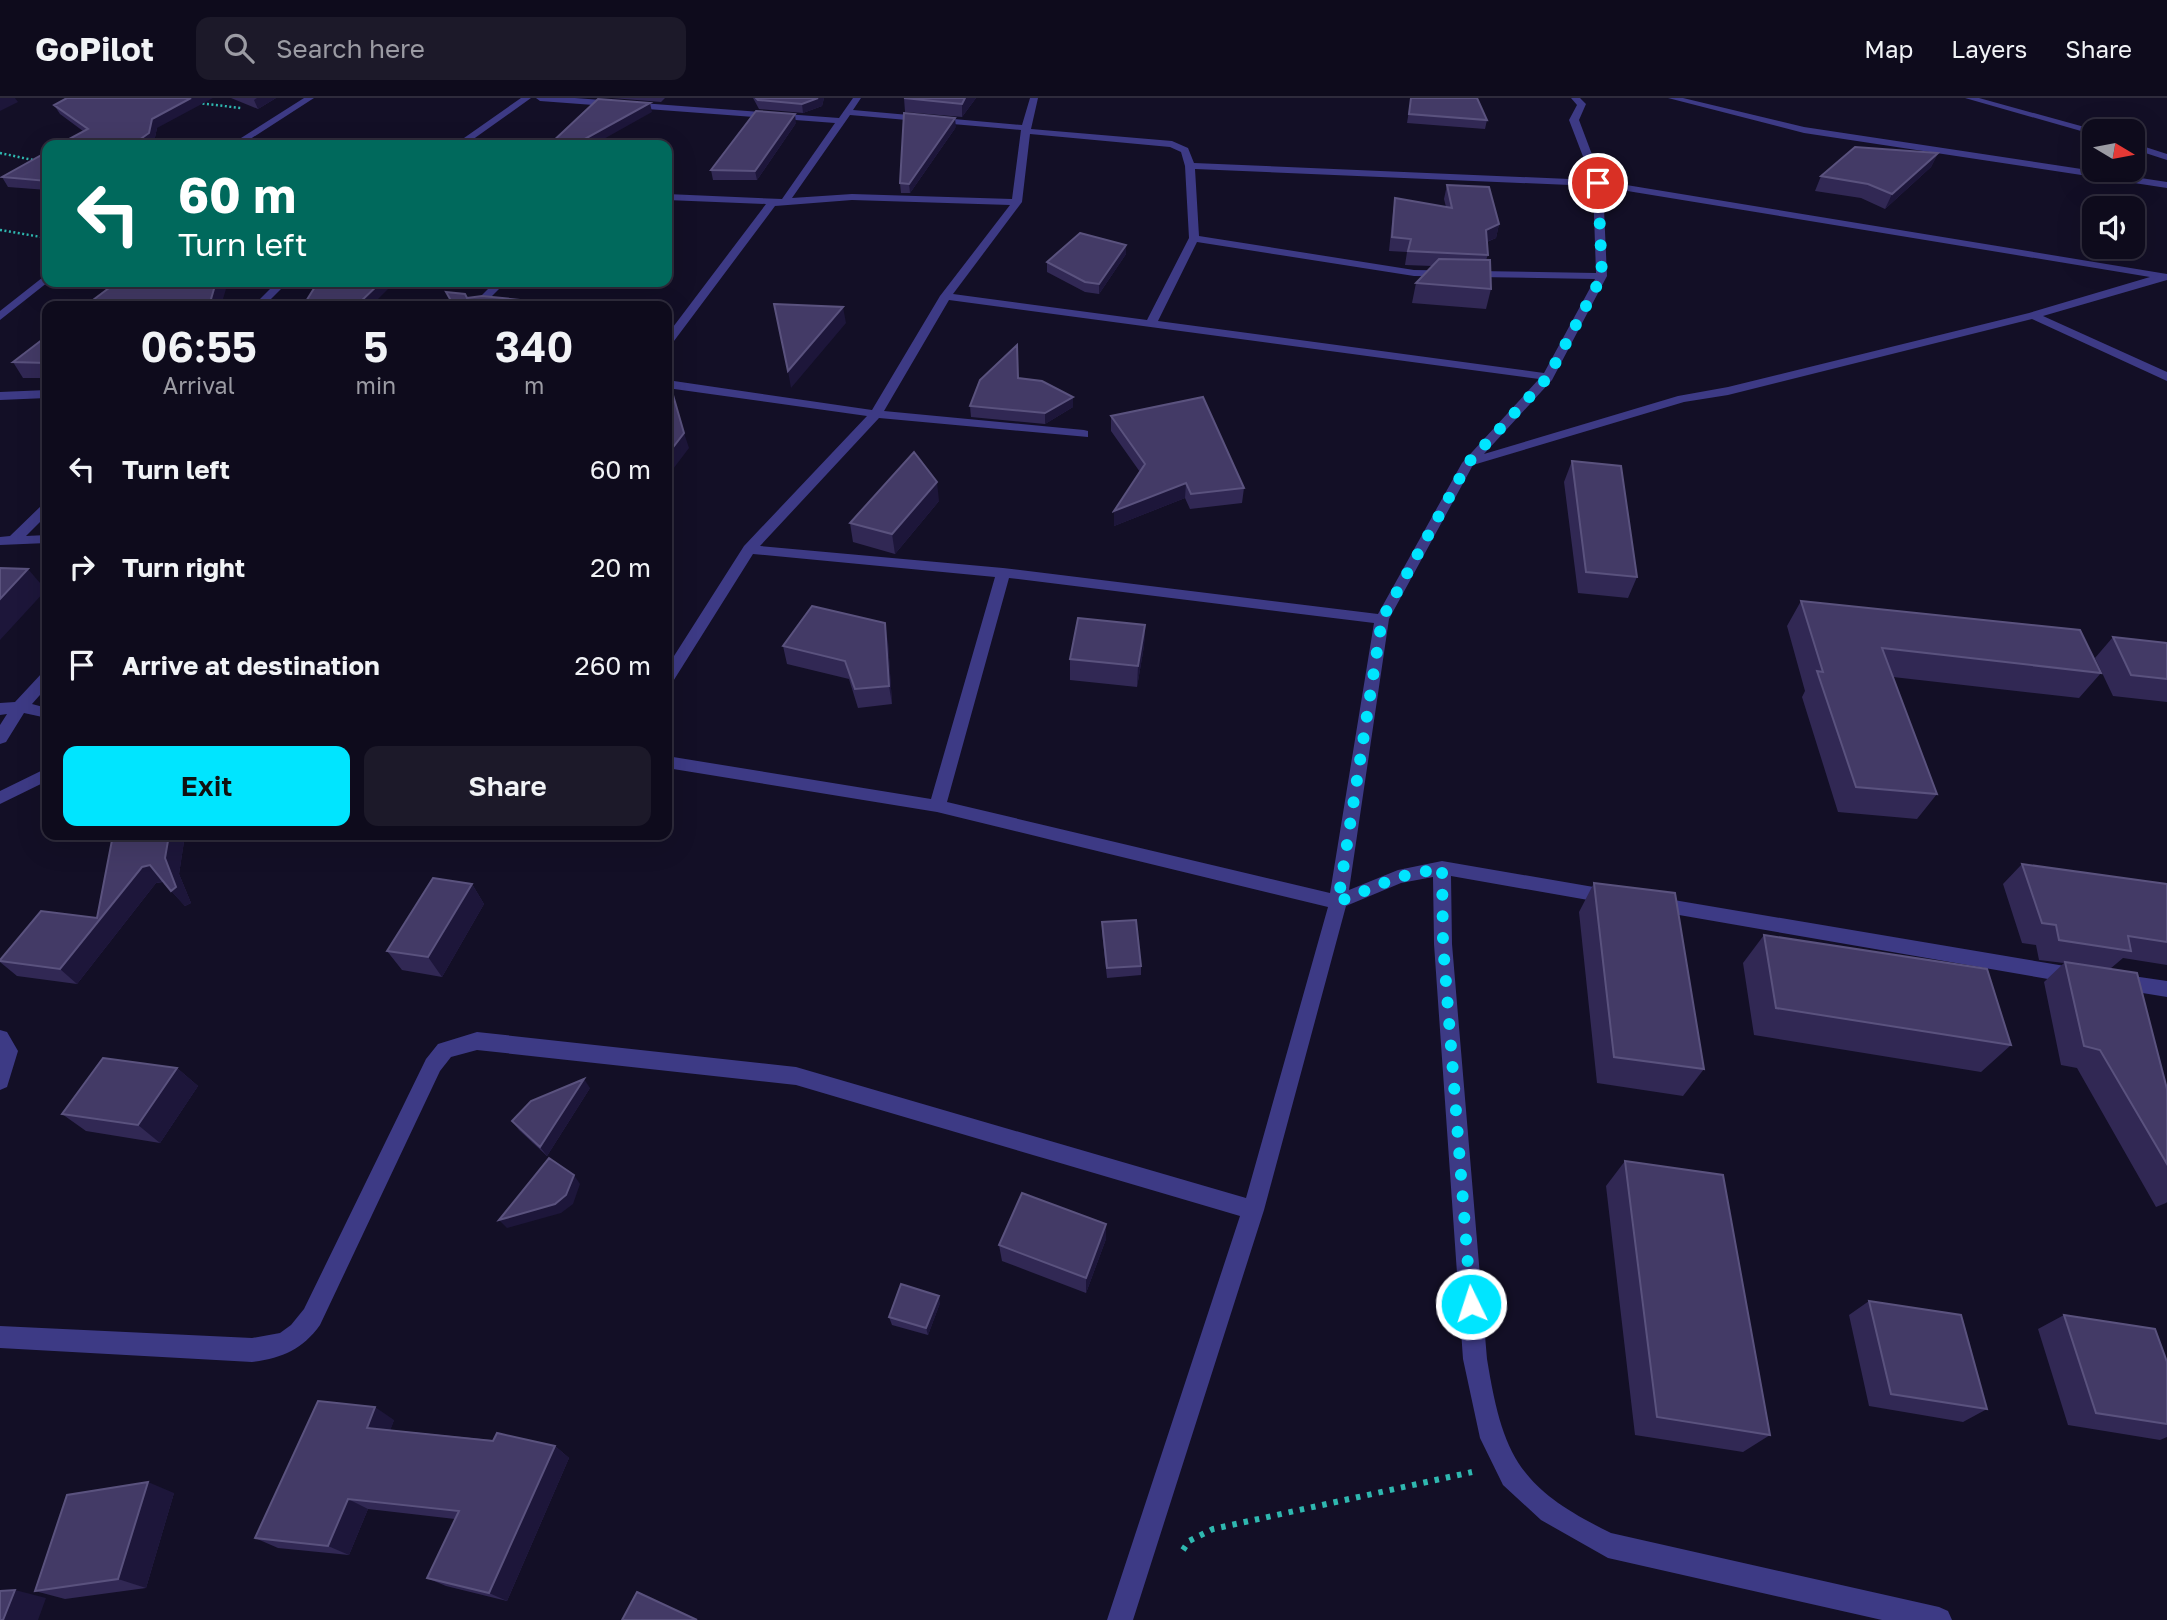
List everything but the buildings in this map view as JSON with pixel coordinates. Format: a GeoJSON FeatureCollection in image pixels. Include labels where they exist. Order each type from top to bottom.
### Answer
{"type":"FeatureCollection","features":[{"type":"Feature","properties":{"kind":"street"},"geometry":{"type":"LineString","coordinates":[[243,140],[310,98]]}},
{"type":"Feature","properties":{"kind":"street"},"geometry":{"type":"LineString","coordinates":[[466,140],[527,98]]}},
{"type":"Feature","properties":{"kind":"street"},"geometry":{"type":"LineString","coordinates":[[540,98],[1026,130],[1172,144],[1185,149],[1190,166],[1194,238],[1152,322]]}},
{"type":"Feature","properties":{"kind":"street"},"geometry":{"type":"LineString","coordinates":[[785,202],[857,98]]}},
{"type":"Feature","properties":{"kind":"street"},"geometry":{"type":"LineString","coordinates":[[672,671],[749,549],[876,414],[946,296],[1017,202],[1026,130],[1034,98]]}},
{"type":"Feature","properties":{"kind":"street"},"geometry":{"type":"LineString","coordinates":[[1120,1620],[1253,1210],[1338,902],[1382,619],[1468,463],[1548,377],[1602,276],[1598,183],[1574,120],[1582,104],[1575,98]]}},
{"type":"Feature","properties":{"kind":"street"},"geometry":{"type":"LineString","coordinates":[[1672,98],[1804,130],[2167,185]]}},
{"type":"Feature","properties":{"kind":"street"},"geometry":{"type":"LineString","coordinates":[[1969,98],[2082,128]]}},
{"type":"Feature","properties":{"kind":"street"},"geometry":{"type":"LineString","coordinates":[[2146,150],[2167,157]]}},
{"type":"Feature","properties":{"kind":"street"},"geometry":{"type":"LineString","coordinates":[[1190,166],[1394,172],[1598,183],[1926,235],[2165,277]]}},
{"type":"Feature","properties":{"kind":"street"},"geometry":{"type":"LineString","coordinates":[[672,197],[785,202]]}},
{"type":"Feature","properties":{"kind":"street"},"geometry":{"type":"LineString","coordinates":[[672,336],[772,203],[852,197],[1017,202]]}},
{"type":"Feature","properties":{"kind":"street"},"geometry":{"type":"LineString","coordinates":[[1194,238],[1414,274],[1602,276]]}},
{"type":"Feature","properties":{"kind":"street"},"geometry":{"type":"LineString","coordinates":[[1468,463],[1682,399],[1728,391],[2033,315],[2165,277]]}},
{"type":"Feature","properties":{"kind":"street"},"geometry":{"type":"LineString","coordinates":[[0,317],[42,281]]}},
{"type":"Feature","properties":{"kind":"street"},"geometry":{"type":"LineString","coordinates":[[263,301],[279,287]]}},
{"type":"Feature","properties":{"kind":"street"},"geometry":{"type":"LineString","coordinates":[[481,301],[496,287]]}},
{"type":"Feature","properties":{"kind":"street"},"geometry":{"type":"LineString","coordinates":[[946,296],[1548,377]]}},
{"type":"Feature","properties":{"kind":"street"},"geometry":{"type":"LineString","coordinates":[[2033,315],[2167,377]]}},
{"type":"Feature","properties":{"kind":"street"},"geometry":{"type":"LineString","coordinates":[[672,385],[876,414],[1084,434]]}},
{"type":"Feature","properties":{"kind":"street"},"geometry":{"type":"LineString","coordinates":[[0,396],[42,394]]}},
{"type":"Feature","properties":{"kind":"street"},"geometry":{"type":"LineString","coordinates":[[7,541],[42,512]]}},
{"type":"Feature","properties":{"kind":"street"},"geometry":{"type":"LineString","coordinates":[[7,541],[42,539]]}},
{"type":"Feature","properties":{"kind":"street"},"geometry":{"type":"LineString","coordinates":[[749,549],[1003,573],[1382,619]]}},
{"type":"Feature","properties":{"kind":"street"},"geometry":{"type":"LineString","coordinates":[[937,806],[1003,573]]}},
{"type":"Feature","properties":{"kind":"street"},"geometry":{"type":"LineString","coordinates":[[0,737],[20,707],[42,683]]}},
{"type":"Feature","properties":{"kind":"street"},"geometry":{"type":"LineString","coordinates":[[0,709],[20,707],[42,712]]}},
{"type":"Feature","properties":{"kind":"street"},"geometry":{"type":"LineString","coordinates":[[672,763],[937,806],[1338,902],[1398,877],[1442,868],[2167,989]]}},
{"type":"Feature","properties":{"kind":"street"},"geometry":{"type":"LineString","coordinates":[[0,798],[42,777]]}},
{"type":"Feature","properties":{"kind":"street"},"geometry":{"type":"LineString","coordinates":[[1442,868],[1443,944],[1475,1359],[1485,1420],[1503,1465],[1535,1499],[1574,1529],[1608,1545],[1939,1620]]}},
{"type":"Feature","properties":{"kind":"street"},"geometry":{"type":"LineString","coordinates":[[0,1038],[8,1051],[0,1081]]}},
{"type":"Feature","properties":{"kind":"street"},"geometry":{"type":"LineString","coordinates":[[0,1337],[252,1350],[279,1347],[298,1337],[312,1317],[433,1065],[445,1050],[477,1041],[796,1076],[1253,1210]]}},
{"type":"Feature","properties":{"kind":"path"},"geometry":{"type":"LineString","coordinates":[[187,102],[284,114]]}},
{"type":"Feature","properties":{"kind":"path"},"geometry":{"type":"LineString","coordinates":[[0,153],[42,162]]}},
{"type":"Feature","properties":{"kind":"path"},"geometry":{"type":"LineString","coordinates":[[0,230],[42,237]]}},
{"type":"Feature","properties":{"kind":"path"},"geometry":{"type":"LineString","coordinates":[[1177,1558],[1189,1541],[1213,1529],[1503,1465]]}},
{"type":"Feature","properties":{"kind":"route"},"geometry":{"type":"LineString","coordinates":[[1471,1304],[1443,944],[1442,868],[1398,877],[1338,902],[1382,619],[1468,463],[1548,377],[1602,276],[1598,183]]}}]}
